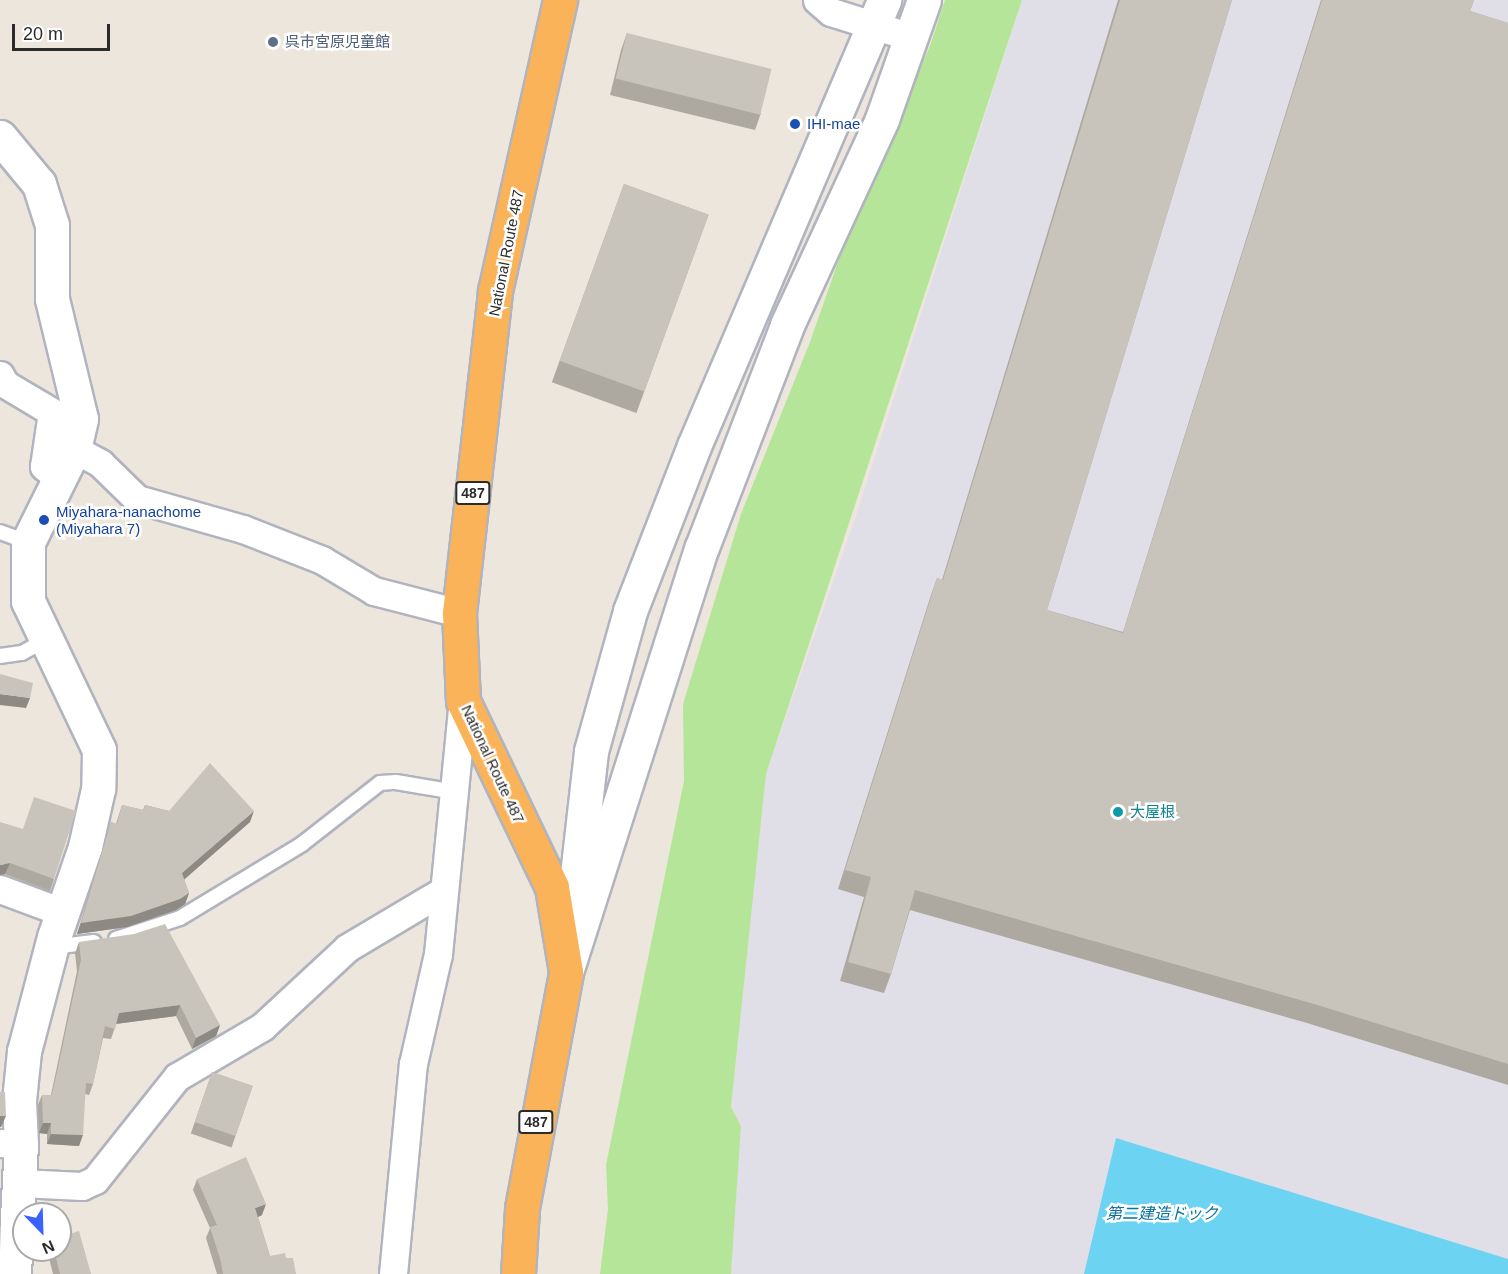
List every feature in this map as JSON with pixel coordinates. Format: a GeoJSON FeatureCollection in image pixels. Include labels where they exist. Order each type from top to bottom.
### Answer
{"type":"FeatureCollection","features":[{"type":"Feature","properties":{"kind":"highway","name":"National Route 487"},"geometry":{"type":"LineString","coordinates":[[518,1274],[522,1208],[566,972],[552,887],[463,701],[459,613],[495,291],[560,0]]}},
{"type":"Feature","properties":{"kind":"street"},"geometry":{"type":"LineString","coordinates":[[817,0],[831,12],[879,13],[911,37]]}},
{"type":"Feature","properties":{"kind":"street"},"geometry":{"type":"LineString","coordinates":[[566,972],[702,547],[787,325],[882,119],[924,0]]}},
{"type":"Feature","properties":{"kind":"street"},"geometry":{"type":"LineString","coordinates":[[566,972],[591,751],[630,611],[694,446],[879,13]]}},
{"type":"Feature","properties":{"kind":"street"},"geometry":{"type":"LineString","coordinates":[[0,137],[39,183],[52,225],[52,299],[81,419],[74,449],[59,480],[14,537],[28,601],[44,641],[99,750],[98,789],[85,847],[62,912],[24,1051],[19,1100],[11,1143],[20,1183],[14,1274]]}},
{"type":"Feature","properties":{"kind":"street"},"geometry":{"type":"LineString","coordinates":[[0,375],[5,384],[52,412],[44,466],[59,480]]}},
{"type":"Feature","properties":{"kind":"street"},"geometry":{"type":"LineString","coordinates":[[74,449],[100,463],[136,499],[243,529],[322,560],[374,591],[459,613]]}},
{"type":"Feature","properties":{"kind":"street"},"geometry":{"type":"LineString","coordinates":[[393,1274],[413,1064],[438,954],[441,892],[455,792],[463,701]]}},
{"type":"Feature","properties":{"kind":"street"},"geometry":{"type":"LineString","coordinates":[[0,889],[62,912]]}},
{"type":"Feature","properties":{"kind":"street"},"geometry":{"type":"LineString","coordinates":[[20,1183],[82,1186],[94,1180],[177,1077],[262,1027],[347,948],[441,892]]}},
{"type":"Feature","properties":{"kind":"lane"},"geometry":{"type":"LineString","coordinates":[[0,656],[22,653],[44,641]]}},
{"type":"Feature","properties":{"kind":"lane"},"geometry":{"type":"LineString","coordinates":[[52,947],[129,936],[180,918],[302,844],[380,783],[396,782],[455,792]]}},
{"type":"Feature","properties":{"kind":"shaded area"},"geometry":{"type":"Polygon","coordinates":[[[1022,0],[1508,0],[1508,1274],[731,1274],[741,1126],[731,1107],[766,774],[855,519],[1022,0]]]}},
{"type":"Feature","properties":{"kind":"green space"},"geometry":{"type":"Polygon","coordinates":[[[945,0],[1022,0],[766,774],[731,1107],[741,1126],[731,1274],[600,1274],[608,1209],[606,1165],[684,781],[683,704],[741,514],[810,342],[858,205],[930,46],[945,0]]]}},
{"type":"Feature","properties":{"kind":"water","name":"第二建造ドック"},"geometry":{"type":"Polygon","coordinates":[[[1116,1138],[1508,1259],[1508,1274],[1084,1274],[1116,1138]]]}},
{"type":"Feature","properties":{"kind":"building"},"geometry":{"type":"Polygon","coordinates":[[[1120,0],[1232,0],[1047,610],[1123,633],[1322,0],[1474,0],[1470,11],[1508,23],[1508,1064],[1314,1004],[915,890],[891,974],[848,962],[871,877],[845,870],[937,578],[943,580],[1120,0]]]}},
{"type":"Feature","properties":{"kind":"building"},"geometry":{"type":"Polygon","coordinates":[[[627,33],[772,69],[760,115],[616,79],[627,33]]]}},
{"type":"Feature","properties":{"kind":"building"},"geometry":{"type":"Polygon","coordinates":[[[624,184],[709,215],[644,391],[560,361],[624,184]]]}},
{"type":"Feature","properties":{"kind":"building"},"geometry":{"type":"Polygon","coordinates":[[[0,674],[33,683],[30,698],[0,694],[0,674]]]}},
{"type":"Feature","properties":{"kind":"building"},"geometry":{"type":"Polygon","coordinates":[[[210,763],[254,811],[182,873],[189,893],[180,899],[131,916],[81,923],[111,822],[117,824],[122,805],[144,810],[145,805],[169,811],[210,763]]]}},
{"type":"Feature","properties":{"kind":"building"},"geometry":{"type":"Polygon","coordinates":[[[34,797],[76,811],[54,879],[10,863],[0,865],[0,822],[23,829],[34,797]]]}},
{"type":"Feature","properties":{"kind":"building"},"geometry":{"type":"Polygon","coordinates":[[[165,924],[220,1025],[196,1038],[180,1005],[119,1013],[115,1029],[105,1026],[93,1084],[86,1083],[83,1135],[51,1134],[51,1123],[43,1123],[42,1095],[52,1095],[81,960],[79,942],[134,934],[165,924]]]}},
{"type":"Feature","properties":{"kind":"building"},"geometry":{"type":"Polygon","coordinates":[[[212,1072],[253,1086],[235,1136],[195,1122],[212,1072]]]}},
{"type":"Feature","properties":{"kind":"building"},"geometry":{"type":"Polygon","coordinates":[[[0,1092],[5,1092],[6,1116],[0,1116],[0,1092]]]}},
{"type":"Feature","properties":{"kind":"building"},"geometry":{"type":"Polygon","coordinates":[[[246,1157],[266,1204],[255,1208],[270,1256],[285,1253],[286,1258],[293,1258],[296,1274],[223,1274],[210,1227],[217,1225],[197,1179],[246,1157]]]}},
{"type":"Feature","properties":{"kind":"building"},"geometry":{"type":"Polygon","coordinates":[[[79,1231],[91,1274],[60,1274],[57,1262],[72,1262],[72,1233],[79,1231]]]}},
{"type":"Feature","properties":{"kind":"place","name":"呉市宮原児童館"},"geometry":{"type":"Point","coordinates":[273,42]}},
{"type":"Feature","properties":{"kind":"place","name":"IHI-mae"},"geometry":{"type":"Point","coordinates":[795,124]}},
{"type":"Feature","properties":{"kind":"place","name":"Miyahara-nanachome (Miyahara 7)"},"geometry":{"type":"Point","coordinates":[44,520]}},
{"type":"Feature","properties":{"kind":"place","name":"大屋根"},"geometry":{"type":"Point","coordinates":[1118,812]}}]}
